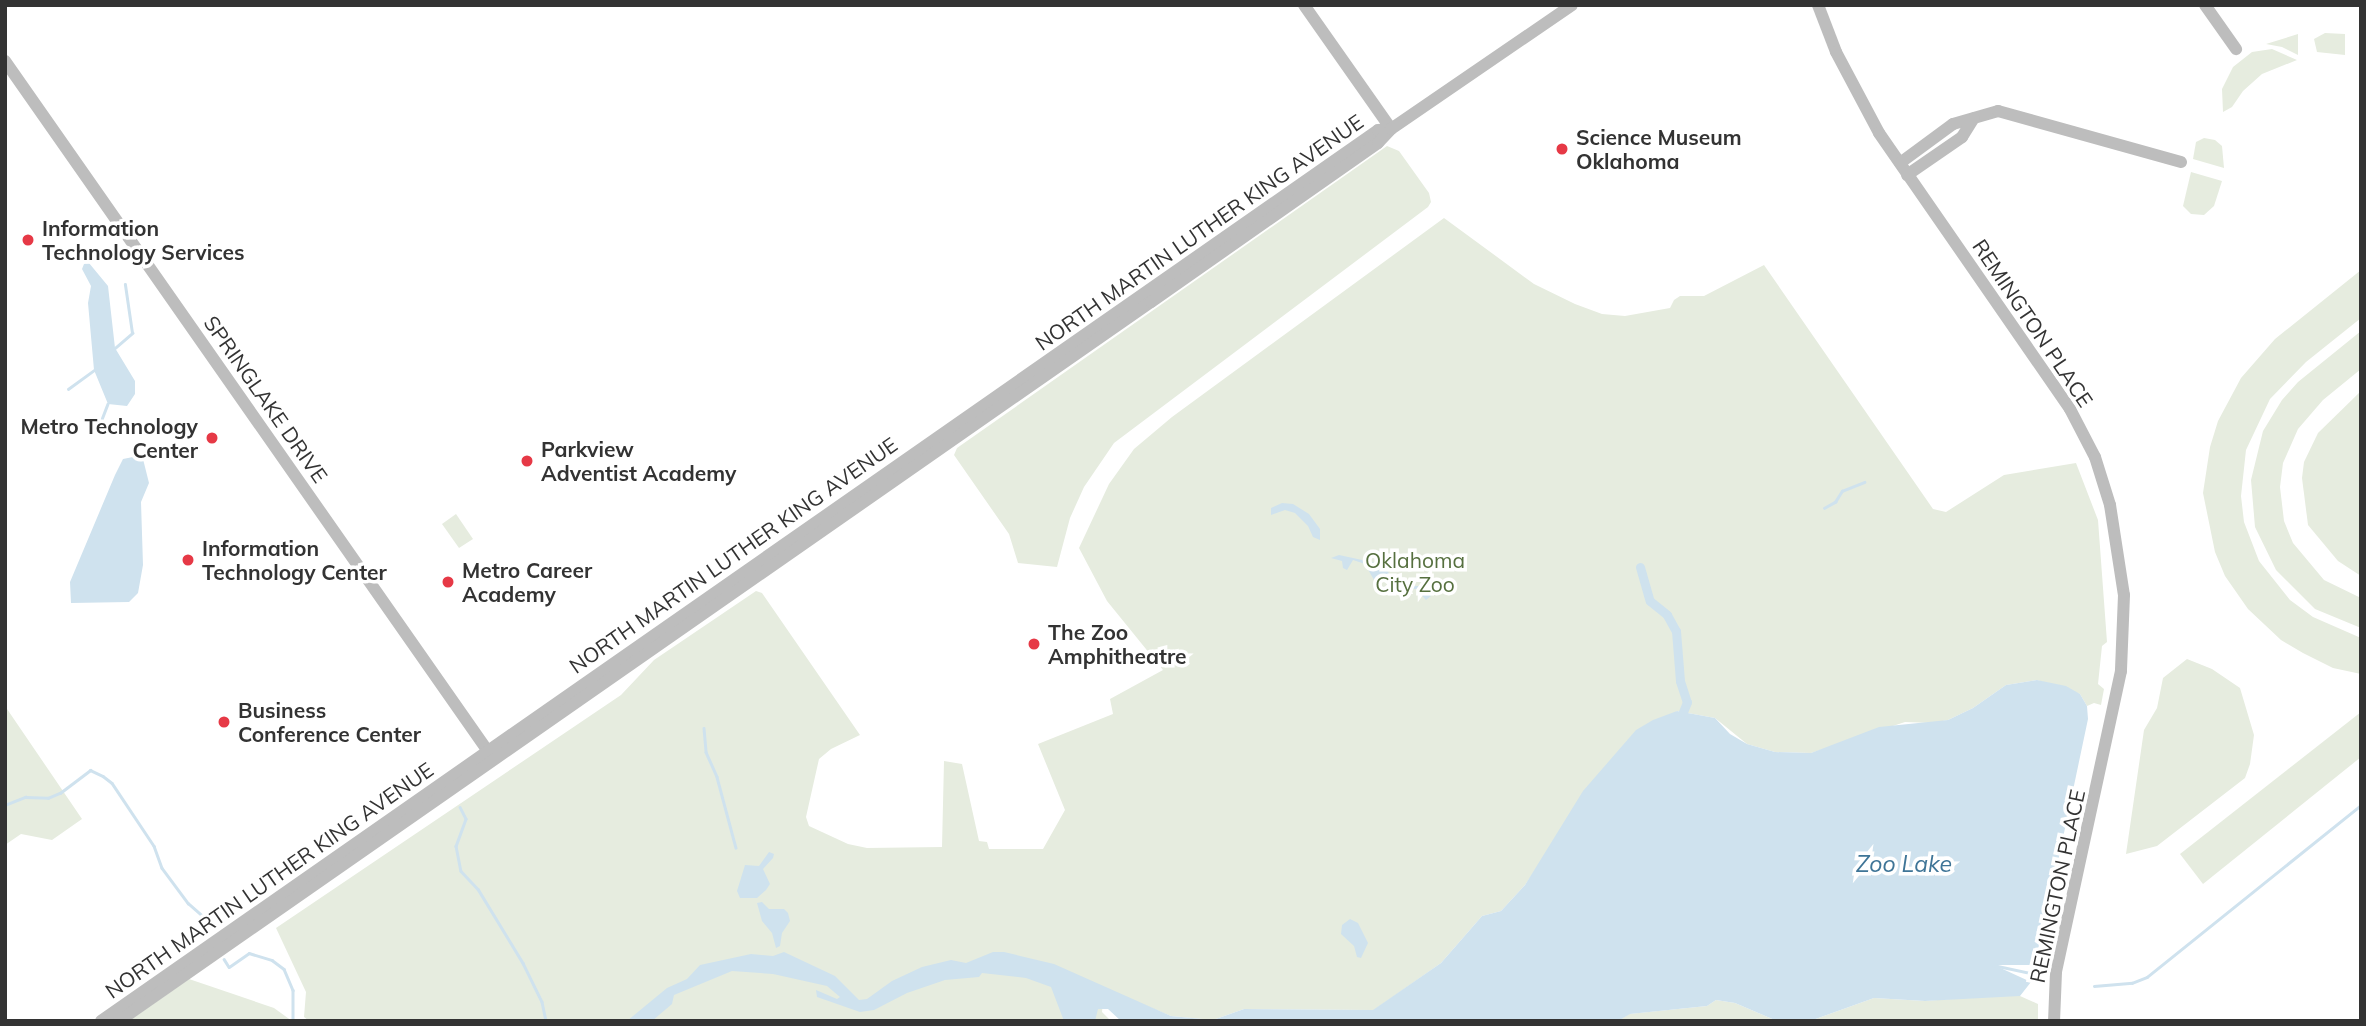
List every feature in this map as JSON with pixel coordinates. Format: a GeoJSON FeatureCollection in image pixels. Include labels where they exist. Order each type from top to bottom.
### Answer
{"type":"FeatureCollection","features":[{"type":"Feature","properties":{"kind":"main road"},"geometry":{"type":"LineString","coordinates":[[1304,5],[1391,129]]}},
{"type":"Feature","properties":{"kind":"main road","name":"NORTH MARTIN LUTHER KING AVENUE"},"geometry":{"type":"LineString","coordinates":[[119,1021],[491,755],[1378,130],[1391,129],[1572,5]]}},
{"type":"Feature","properties":{"kind":"main road","name":"REMINGTON PLACE"},"geometry":{"type":"LineString","coordinates":[[1818,5],[1855,90],[1899,163],[2070,409],[2095,457],[2118,536],[2124,595],[2121,671],[2056,972],[2053,1021]]}},
{"type":"Feature","properties":{"kind":"main road"},"geometry":{"type":"LineString","coordinates":[[2206,5],[2236,49]]}},
{"type":"Feature","properties":{"kind":"main road","name":"SPRINGLAKE DRIVE"},"geometry":{"type":"LineString","coordinates":[[5,61],[491,755]]}},
{"type":"Feature","properties":{"kind":"main road"},"geometry":{"type":"LineString","coordinates":[[1899,163],[1953,124],[1990,111],[2007,111],[2181,162]]}},
{"type":"Feature","properties":{"kind":"main road"},"geometry":{"type":"LineString","coordinates":[[1907,175],[1962,137],[1974,118]]}},
{"type":"Feature","properties":{"kind":"main road","name":"NORTH MARTIN LUTHER KING AVENUE"},"geometry":{"type":"LineString","coordinates":[[101,1021],[491,755]]}},
{"type":"Feature","properties":{"kind":"green space"},"geometry":{"type":"Polygon","coordinates":[[[2325,33],[2345,34],[2345,55],[2317,52],[2314,39],[2325,33]]]}},
{"type":"Feature","properties":{"kind":"green space"},"geometry":{"type":"Polygon","coordinates":[[[2298,34],[2298,55],[2282,47],[2266,44],[2298,34]]]}},
{"type":"Feature","properties":{"kind":"green space"},"geometry":{"type":"Polygon","coordinates":[[[2272,49],[2297,60],[2262,74],[2243,91],[2232,107],[2223,112],[2222,89],[2233,67],[2252,52],[2272,49]]]}},
{"type":"Feature","properties":{"kind":"green space"},"geometry":{"type":"Polygon","coordinates":[[[2204,138],[2215,140],[2222,146],[2224,168],[2193,159],[2196,142],[2204,138]]]}},
{"type":"Feature","properties":{"kind":"green space"},"geometry":{"type":"Polygon","coordinates":[[[1387,146],[1399,151],[1429,193],[1431,202],[1428,207],[1114,443],[1084,487],[1070,518],[1057,567],[1018,563],[1009,534],[954,455],[957,448],[1387,146]]]}},
{"type":"Feature","properties":{"kind":"green space"},"geometry":{"type":"Polygon","coordinates":[[[2191,172],[2222,181],[2214,206],[2204,215],[2191,214],[2183,206],[2191,172]]]}},
{"type":"Feature","properties":{"kind":"green space","name":"Oklahoma City Zoo"},"geometry":{"type":"Polygon","coordinates":[[[1444,218],[1534,284],[1602,314],[1625,316],[1670,308],[1680,296],[1704,296],[1764,265],[1933,509],[1946,512],[2004,475],[2076,463],[2098,520],[2107,642],[2102,646],[2098,684],[2104,689],[2101,705],[2094,703],[2087,706],[2080,694],[2037,680],[2006,685],[1973,708],[1948,720],[1932,723],[1905,722],[1811,753],[1775,752],[1747,744],[1715,718],[1677,711],[1551,846],[1525,885],[1501,911],[1482,916],[1441,963],[1374,1010],[1244,1009],[1213,1020],[1171,1016],[1104,988],[1102,1012],[1111,1021],[309,1021],[304,1017],[306,992],[276,928],[621,695],[654,660],[756,591],[762,593],[860,735],[831,749],[819,759],[806,817],[809,826],[848,844],[867,848],[942,847],[944,761],[962,764],[979,841],[987,842],[989,849],[1043,849],[1065,810],[1038,744],[1113,714],[1110,699],[1163,670],[1107,601],[1079,548],[1109,484],[1134,449],[1172,417],[1444,218]]]}},
{"type":"Feature","properties":{"kind":"green space"},"geometry":{"type":"Polygon","coordinates":[[[2361,270],[2361,318],[2306,362],[2270,399],[2246,450],[2241,496],[2244,522],[2259,561],[2290,600],[2313,617],[2361,638],[2361,674],[2333,668],[2303,653],[2281,640],[2248,609],[2225,576],[2215,552],[2203,493],[2210,447],[2218,421],[2241,378],[2275,339],[2361,270]]]}},
{"type":"Feature","properties":{"kind":"green space"},"geometry":{"type":"Polygon","coordinates":[[[2361,331],[2361,369],[2323,400],[2298,429],[2283,463],[2280,487],[2284,521],[2293,543],[2324,580],[2361,598],[2361,628],[2315,609],[2276,570],[2255,527],[2251,480],[2263,431],[2282,400],[2298,382],[2361,331]]]}},
{"type":"Feature","properties":{"kind":"green space"},"geometry":{"type":"Polygon","coordinates":[[[2361,391],[2361,576],[2338,561],[2308,525],[2302,478],[2304,462],[2318,433],[2361,391]]]}},
{"type":"Feature","properties":{"kind":"green space"},"geometry":{"type":"Polygon","coordinates":[[[456,514],[473,539],[459,548],[442,524],[456,514]]]}},
{"type":"Feature","properties":{"kind":"green space"},"geometry":{"type":"Polygon","coordinates":[[[2187,659],[2212,669],[2240,688],[2254,735],[2250,764],[2245,778],[2157,846],[2126,854],[2144,730],[2157,708],[2163,678],[2187,659]]]}},
{"type":"Feature","properties":{"kind":"green space"},"geometry":{"type":"Polygon","coordinates":[[[5,706],[82,819],[52,840],[21,834],[5,845],[5,706]]]}},
{"type":"Feature","properties":{"kind":"green space"},"geometry":{"type":"Polygon","coordinates":[[[2361,712],[2361,757],[2203,884],[2180,854],[2361,712]]]}},
{"type":"Feature","properties":{"kind":"green space"},"geometry":{"type":"Polygon","coordinates":[[[189,979],[274,1008],[292,1021],[129,1021],[189,979]]]}},
{"type":"Feature","properties":{"kind":"green space"},"geometry":{"type":"Polygon","coordinates":[[[2020,996],[2038,1004],[2038,1021],[1810,1021],[1874,998],[1925,1001],[2020,996]]]}},
{"type":"Feature","properties":{"kind":"green space"},"geometry":{"type":"Polygon","coordinates":[[[1716,1000],[1735,1003],[1777,1021],[1618,1021],[1629,1014],[1707,1006],[1716,1000]]]}},
{"type":"Feature","properties":{"kind":"water"},"geometry":{"type":"Polygon","coordinates":[[[89,263],[108,286],[115,348],[135,381],[135,394],[127,406],[108,404],[94,370],[88,303],[91,286],[82,269],[84,264],[89,263]]]}},
{"type":"Feature","properties":{"kind":"water"},"geometry":{"type":"Polygon","coordinates":[[[138,456],[143,459],[149,483],[141,502],[143,565],[138,593],[129,602],[71,603],[70,582],[115,475],[123,459],[138,456]]]}},
{"type":"Feature","properties":{"kind":"water"},"geometry":{"type":"Polygon","coordinates":[[[1282,503],[1293,504],[1309,514],[1320,529],[1320,540],[1313,537],[1308,526],[1295,513],[1285,510],[1271,515],[1271,508],[1282,503]]]}},
{"type":"Feature","properties":{"kind":"water"},"geometry":{"type":"Polygon","coordinates":[[[1339,555],[1376,563],[1378,556],[1397,586],[1421,586],[1431,596],[1426,600],[1416,589],[1392,589],[1384,579],[1374,580],[1365,564],[1353,560],[1347,570],[1343,568],[1342,561],[1331,558],[1339,555]]]}},
{"type":"Feature","properties":{"kind":"water","name":"Zoo Lake"},"geometry":{"type":"Polygon","coordinates":[[[2037,680],[2066,686],[2080,694],[2087,706],[2088,719],[2056,871],[2041,921],[2037,965],[1994,965],[2031,982],[2020,996],[1925,1001],[1874,998],[1810,1021],[1777,1021],[1735,1003],[1716,1000],[1707,1006],[1630,1014],[1618,1021],[1121,1021],[1108,1009],[1098,1009],[1095,1021],[1064,1021],[1051,987],[1026,978],[982,973],[979,977],[945,980],[907,993],[874,1010],[860,1012],[817,997],[816,990],[837,999],[840,997],[827,986],[773,974],[732,971],[674,995],[672,1004],[652,1021],[627,1021],[667,988],[687,979],[700,965],[751,954],[773,956],[784,952],[835,976],[859,1000],[867,999],[892,981],[922,967],[951,960],[966,963],[993,952],[1004,952],[1054,964],[1171,1016],[1213,1020],[1244,1009],[1373,1010],[1441,963],[1482,916],[1501,911],[1525,885],[1583,791],[1636,730],[1653,720],[1677,711],[1715,718],[1730,734],[1747,744],[1775,752],[1811,753],[1879,727],[1948,720],[1973,708],[2006,685],[2037,680]]]}},
{"type":"Feature","properties":{"kind":"water"},"geometry":{"type":"Polygon","coordinates":[[[769,852],[774,854],[773,858],[763,869],[770,884],[757,898],[740,898],[737,891],[745,865],[759,866],[769,852]]]}},
{"type":"Feature","properties":{"kind":"water"},"geometry":{"type":"Polygon","coordinates":[[[762,902],[769,909],[784,909],[788,913],[790,921],[782,933],[780,946],[776,948],[772,933],[762,921],[757,903],[762,902]]]}},
{"type":"Feature","properties":{"kind":"water"},"geometry":{"type":"Polygon","coordinates":[[[1350,919],[1358,923],[1368,943],[1361,958],[1357,957],[1354,946],[1341,934],[1342,925],[1350,919]]]}},
{"type":"Feature","properties":{"kind":"waterway"},"geometry":{"type":"LineString","coordinates":[[115,348],[132,333],[125,285]]}},
{"type":"Feature","properties":{"kind":"waterway"},"geometry":{"type":"LineString","coordinates":[[68,389],[94,370]]}},
{"type":"Feature","properties":{"kind":"waterway"},"geometry":{"type":"LineString","coordinates":[[108,404],[102,420],[111,434]]}},
{"type":"Feature","properties":{"kind":"waterway"},"geometry":{"type":"LineString","coordinates":[[1824,508],[1835,502],[1842,491],[1864,482]]}},
{"type":"Feature","properties":{"kind":"waterway"},"geometry":{"type":"LineString","coordinates":[[1640,567],[1650,601],[1667,615],[1676,631],[1680,681],[1687,702],[1683,712]]}},
{"type":"Feature","properties":{"kind":"waterway"},"geometry":{"type":"LineString","coordinates":[[704,728],[706,752],[717,777],[736,848]]}},
{"type":"Feature","properties":{"kind":"waterway"},"geometry":{"type":"LineString","coordinates":[[5,805],[25,797],[48,798],[60,793],[90,770],[103,776],[112,783],[154,846],[162,868],[188,903],[204,917],[204,929]]}},
{"type":"Feature","properties":{"kind":"waterway"},"geometry":{"type":"LineString","coordinates":[[2094,986],[2132,983],[2147,977],[2361,805]]}},
{"type":"Feature","properties":{"kind":"waterway"},"geometry":{"type":"LineString","coordinates":[[460,807],[466,819],[456,846],[461,871],[478,889],[523,963],[542,1002],[546,1021]]}},
{"type":"Feature","properties":{"kind":"waterway"},"geometry":{"type":"LineString","coordinates":[[224,959],[229,967],[249,953],[272,960],[284,969],[293,990],[293,1021]]}},
{"type":"Feature","properties":{"kind":"waterway"},"geometry":{"type":"LineString","coordinates":[[1993,965],[2035,974]]}},
{"type":"Feature","properties":{"kind":"place","name":"Science Museum Oklahoma"},"geometry":{"type":"Point","coordinates":[1562,149]}},
{"type":"Feature","properties":{"kind":"place","name":"Information Technology Services"},"geometry":{"type":"Point","coordinates":[28,240]}},
{"type":"Feature","properties":{"kind":"place","name":"Metro Technology Center"},"geometry":{"type":"Point","coordinates":[212,438]}},
{"type":"Feature","properties":{"kind":"place","name":"Parkview Adventist Academy"},"geometry":{"type":"Point","coordinates":[527,461]}},
{"type":"Feature","properties":{"kind":"place","name":"Information Technology Center"},"geometry":{"type":"Point","coordinates":[188,560]}},
{"type":"Feature","properties":{"kind":"place","name":"Metro Career Academy"},"geometry":{"type":"Point","coordinates":[448,582]}},
{"type":"Feature","properties":{"kind":"place","name":"The Zoo Amphitheatre"},"geometry":{"type":"Point","coordinates":[1034,644]}},
{"type":"Feature","properties":{"kind":"place","name":"Business Conference Center"},"geometry":{"type":"Point","coordinates":[224,722]}}]}
